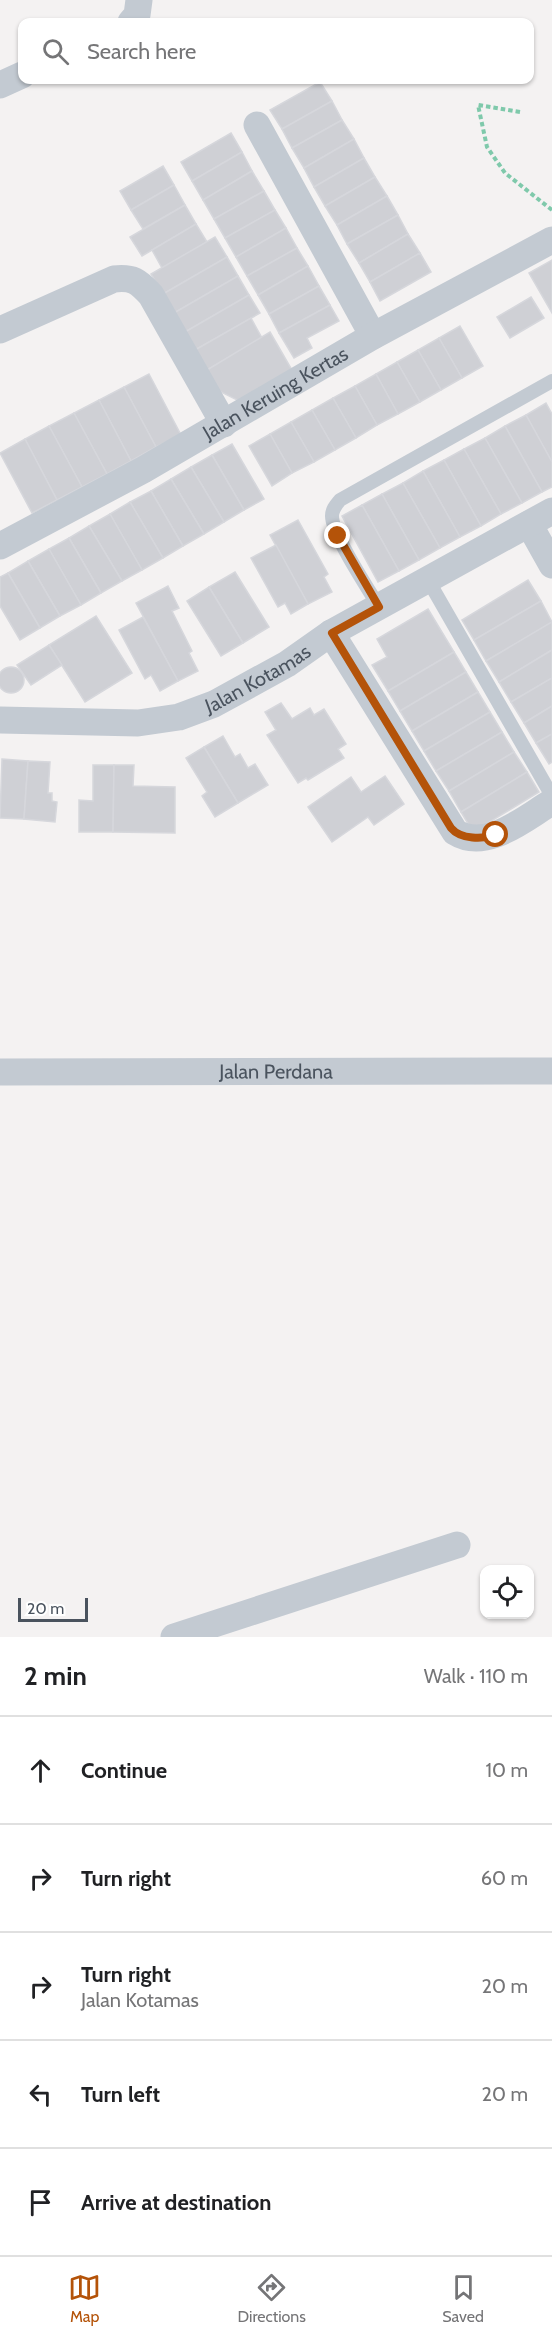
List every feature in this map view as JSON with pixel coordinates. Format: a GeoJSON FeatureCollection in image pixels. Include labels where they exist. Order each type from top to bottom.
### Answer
{"type":"FeatureCollection","features":[{"type":"Feature","properties":{"kind":"street"},"geometry":{"type":"LineString","coordinates":[[134,18],[139,0]]}},
{"type":"Feature","properties":{"kind":"street"},"geometry":{"type":"LineString","coordinates":[[0,85],[18,77]]}},
{"type":"Feature","properties":{"kind":"street"},"geometry":{"type":"LineString","coordinates":[[257,125],[373,336]]}},
{"type":"Feature","properties":{"kind":"street","name":"Jalan Keruing Kertas"},"geometry":{"type":"LineString","coordinates":[[0,546],[144,470],[373,336],[552,240]]}},
{"type":"Feature","properties":{"kind":"street"},"geometry":{"type":"LineString","coordinates":[[0,330],[114,279],[129,278],[142,284],[151,295],[224,424]]}},
{"type":"Feature","properties":{"kind":"street"},"geometry":{"type":"LineString","coordinates":[[540,517],[552,565]]}},
{"type":"Feature","properties":{"kind":"street","name":"Jalan Kotamas"},"geometry":{"type":"LineString","coordinates":[[0,720],[138,723],[179,717],[214,704],[287,664],[332,633],[540,517]]}},
{"type":"Feature","properties":{"kind":"street"},"geometry":{"type":"LineString","coordinates":[[332,633],[454,832],[466,837],[492,837],[552,801]]}},
{"type":"Feature","properties":{"kind":"street","name":"Jalan Perdana"},"geometry":{"type":"LineString","coordinates":[[0,1072],[552,1071]]}},
{"type":"Feature","properties":{"kind":"street"},"geometry":{"type":"LineString","coordinates":[[174,1637],[457,1545]]}},
{"type":"Feature","properties":{"kind":"lane"},"geometry":{"type":"LineString","coordinates":[[379,607],[338,536],[332,518],[333,508],[340,500],[552,381]]}},
{"type":"Feature","properties":{"kind":"lane"},"geometry":{"type":"LineString","coordinates":[[428,580],[552,796]]}},
{"type":"Feature","properties":{"kind":"path"},"geometry":{"type":"LineString","coordinates":[[520,112],[478,105],[488,147],[505,173],[552,210]]}},
{"type":"Feature","properties":{"kind":"building"},"geometry":{"type":"Polygon","coordinates":[[[316,84],[321,84],[332,101],[282,129],[270,110],[316,84]]]}},
{"type":"Feature","properties":{"kind":"building"},"geometry":{"type":"Polygon","coordinates":[[[332,101],[342,120],[292,148],[282,129],[332,101]]]}},
{"type":"Feature","properties":{"kind":"building"},"geometry":{"type":"Polygon","coordinates":[[[342,120],[354,139],[304,168],[292,148],[342,120]]]}},
{"type":"Feature","properties":{"kind":"building"},"geometry":{"type":"Polygon","coordinates":[[[231,133],[242,152],[192,181],[181,162],[231,133]]]}},
{"type":"Feature","properties":{"kind":"building"},"geometry":{"type":"Polygon","coordinates":[[[354,139],[364,158],[314,187],[304,168],[354,139]]]}},
{"type":"Feature","properties":{"kind":"building"},"geometry":{"type":"Polygon","coordinates":[[[242,152],[252,171],[203,200],[192,181],[242,152]]]}},
{"type":"Feature","properties":{"kind":"building"},"geometry":{"type":"Polygon","coordinates":[[[364,158],[375,177],[325,206],[314,187],[364,158]]]}},
{"type":"Feature","properties":{"kind":"building"},"geometry":{"type":"Polygon","coordinates":[[[163,166],[174,185],[131,210],[120,191],[163,166]]]}},
{"type":"Feature","properties":{"kind":"building"},"geometry":{"type":"Polygon","coordinates":[[[252,171],[264,191],[214,219],[203,200],[252,171]]]}},
{"type":"Feature","properties":{"kind":"building"},"geometry":{"type":"Polygon","coordinates":[[[375,177],[387,196],[337,225],[325,206],[375,177]]]}},
{"type":"Feature","properties":{"kind":"building"},"geometry":{"type":"Polygon","coordinates":[[[174,185],[185,205],[143,229],[131,210],[174,185]]]}},
{"type":"Feature","properties":{"kind":"building"},"geometry":{"type":"Polygon","coordinates":[[[264,191],[275,210],[225,238],[214,219],[264,191]]]}},
{"type":"Feature","properties":{"kind":"building"},"geometry":{"type":"Polygon","coordinates":[[[387,196],[398,215],[347,244],[337,225],[387,196]]]}},
{"type":"Feature","properties":{"kind":"building"},"geometry":{"type":"Polygon","coordinates":[[[185,205],[196,224],[142,256],[130,237],[185,205]]]}},
{"type":"Feature","properties":{"kind":"building"},"geometry":{"type":"Polygon","coordinates":[[[275,210],[286,228],[236,257],[225,238],[275,210]]]}},
{"type":"Feature","properties":{"kind":"building"},"geometry":{"type":"Polygon","coordinates":[[[398,215],[408,234],[359,263],[347,244],[398,215]]]}},
{"type":"Feature","properties":{"kind":"building"},"geometry":{"type":"Polygon","coordinates":[[[196,224],[207,242],[162,268],[152,250],[196,224]]]}},
{"type":"Feature","properties":{"kind":"building"},"geometry":{"type":"Polygon","coordinates":[[[286,228],[297,248],[247,276],[236,257],[286,228]]]}},
{"type":"Feature","properties":{"kind":"building"},"geometry":{"type":"Polygon","coordinates":[[[408,234],[420,253],[370,282],[359,263],[408,234]]]}},
{"type":"Feature","properties":{"kind":"building"},"geometry":{"type":"Polygon","coordinates":[[[215,237],[227,257],[163,294],[151,274],[215,237]]]}},
{"type":"Feature","properties":{"kind":"building"},"geometry":{"type":"Polygon","coordinates":[[[297,248],[308,266],[258,295],[247,276],[297,248]]]}},
{"type":"Feature","properties":{"kind":"building"},"geometry":{"type":"Polygon","coordinates":[[[420,253],[431,272],[380,301],[370,282],[420,253]]]}},
{"type":"Feature","properties":{"kind":"building"},"geometry":{"type":"Polygon","coordinates":[[[227,257],[238,276],[174,313],[163,294],[227,257]]]}},
{"type":"Feature","properties":{"kind":"building"},"geometry":{"type":"Polygon","coordinates":[[[552,260],[552,313],[529,273],[552,260]]]}},
{"type":"Feature","properties":{"kind":"building"},"geometry":{"type":"Polygon","coordinates":[[[308,266],[319,286],[269,314],[258,295],[308,266]]]}},
{"type":"Feature","properties":{"kind":"building"},"geometry":{"type":"Polygon","coordinates":[[[238,276],[249,295],[185,332],[174,313],[238,276]]]}},
{"type":"Feature","properties":{"kind":"building"},"geometry":{"type":"Polygon","coordinates":[[[319,286],[330,305],[279,333],[269,314],[319,286]]]}},
{"type":"Feature","properties":{"kind":"building"},"geometry":{"type":"Polygon","coordinates":[[[249,295],[260,313],[195,350],[185,332],[249,295]]]}},
{"type":"Feature","properties":{"kind":"building"},"geometry":{"type":"Polygon","coordinates":[[[531,297],[544,318],[510,338],[497,317],[531,297]]]}},
{"type":"Feature","properties":{"kind":"building"},"geometry":{"type":"Polygon","coordinates":[[[330,305],[339,321],[307,338],[312,348],[294,358],[279,333],[330,305]]]}},
{"type":"Feature","properties":{"kind":"building"},"geometry":{"type":"Polygon","coordinates":[[[251,318],[262,338],[207,370],[195,350],[251,318]]]}},
{"type":"Feature","properties":{"kind":"building"},"geometry":{"type":"Polygon","coordinates":[[[460,326],[483,366],[462,378],[439,338],[460,326]]]}},
{"type":"Feature","properties":{"kind":"building"},"geometry":{"type":"Polygon","coordinates":[[[270,332],[292,370],[239,401],[219,391],[207,370],[270,332]]]}},
{"type":"Feature","properties":{"kind":"building"},"geometry":{"type":"Polygon","coordinates":[[[439,338],[462,378],[441,390],[418,350],[439,338]]]}},
{"type":"Feature","properties":{"kind":"building"},"geometry":{"type":"Polygon","coordinates":[[[418,350],[441,390],[420,402],[397,362],[418,350]]]}},
{"type":"Feature","properties":{"kind":"building"},"geometry":{"type":"Polygon","coordinates":[[[397,362],[420,402],[398,414],[376,374],[397,362]]]}},
{"type":"Feature","properties":{"kind":"building"},"geometry":{"type":"Polygon","coordinates":[[[149,374],[181,435],[156,447],[124,387],[149,374]]]}},
{"type":"Feature","properties":{"kind":"building"},"geometry":{"type":"Polygon","coordinates":[[[376,374],[398,414],[377,425],[355,386],[376,374]]]}},
{"type":"Feature","properties":{"kind":"building"},"geometry":{"type":"Polygon","coordinates":[[[355,386],[377,425],[356,438],[333,398],[355,386]]]}},
{"type":"Feature","properties":{"kind":"building"},"geometry":{"type":"Polygon","coordinates":[[[124,387],[156,447],[131,461],[99,400],[124,387]]]}},
{"type":"Feature","properties":{"kind":"building"},"geometry":{"type":"Polygon","coordinates":[[[333,398],[356,438],[335,450],[312,410],[333,398]]]}},
{"type":"Feature","properties":{"kind":"building"},"geometry":{"type":"Polygon","coordinates":[[[99,400],[131,461],[107,474],[74,413],[99,400]]]}},
{"type":"Feature","properties":{"kind":"building"},"geometry":{"type":"Polygon","coordinates":[[[546,403],[552,414],[552,462],[526,415],[546,403]]]}},
{"type":"Feature","properties":{"kind":"building"},"geometry":{"type":"Polygon","coordinates":[[[312,410],[335,450],[314,462],[291,422],[312,410]]]}},
{"type":"Feature","properties":{"kind":"building"},"geometry":{"type":"Polygon","coordinates":[[[74,413],[107,474],[82,487],[49,426],[74,413]]]}},
{"type":"Feature","properties":{"kind":"building"},"geometry":{"type":"Polygon","coordinates":[[[526,415],[552,462],[552,487],[542,492],[505,426],[526,415]]]}},
{"type":"Feature","properties":{"kind":"building"},"geometry":{"type":"Polygon","coordinates":[[[291,422],[314,462],[292,473],[270,434],[291,422]]]}},
{"type":"Feature","properties":{"kind":"building"},"geometry":{"type":"Polygon","coordinates":[[[49,426],[82,487],[57,500],[25,439],[49,426]]]}},
{"type":"Feature","properties":{"kind":"building"},"geometry":{"type":"Polygon","coordinates":[[[505,426],[542,492],[522,503],[485,438],[505,426]]]}},
{"type":"Feature","properties":{"kind":"building"},"geometry":{"type":"Polygon","coordinates":[[[270,434],[292,473],[272,486],[249,446],[270,434]]]}},
{"type":"Feature","properties":{"kind":"building"},"geometry":{"type":"Polygon","coordinates":[[[485,438],[522,503],[501,514],[464,449],[485,438]]]}},
{"type":"Feature","properties":{"kind":"building"},"geometry":{"type":"Polygon","coordinates":[[[25,439],[57,500],[32,513],[0,453],[25,439]]]}},
{"type":"Feature","properties":{"kind":"building"},"geometry":{"type":"Polygon","coordinates":[[[232,444],[264,499],[244,510],[212,455],[232,444]]]}},
{"type":"Feature","properties":{"kind":"building"},"geometry":{"type":"Polygon","coordinates":[[[464,449],[501,514],[481,526],[444,460],[464,449]]]}},
{"type":"Feature","properties":{"kind":"building"},"geometry":{"type":"Polygon","coordinates":[[[212,455],[244,510],[224,522],[191,467],[212,455]]]}},
{"type":"Feature","properties":{"kind":"building"},"geometry":{"type":"Polygon","coordinates":[[[444,460],[481,526],[460,537],[423,471],[444,460]]]}},
{"type":"Feature","properties":{"kind":"building"},"geometry":{"type":"Polygon","coordinates":[[[191,467],[224,522],[204,534],[171,479],[191,467]]]}},
{"type":"Feature","properties":{"kind":"building"},"geometry":{"type":"Polygon","coordinates":[[[423,471],[460,537],[440,548],[403,483],[423,471]]]}},
{"type":"Feature","properties":{"kind":"building"},"geometry":{"type":"Polygon","coordinates":[[[171,479],[204,534],[183,546],[151,491],[171,479]]]}},
{"type":"Feature","properties":{"kind":"building"},"geometry":{"type":"Polygon","coordinates":[[[403,483],[440,548],[419,560],[382,494],[403,483]]]}},
{"type":"Feature","properties":{"kind":"building"},"geometry":{"type":"Polygon","coordinates":[[[151,491],[183,546],[163,558],[130,502],[151,491]]]}},
{"type":"Feature","properties":{"kind":"building"},"geometry":{"type":"Polygon","coordinates":[[[382,494],[419,560],[399,571],[362,505],[382,494]]]}},
{"type":"Feature","properties":{"kind":"building"},"geometry":{"type":"Polygon","coordinates":[[[130,502],[163,558],[142,570],[110,514],[130,502]]]}},
{"type":"Feature","properties":{"kind":"building"},"geometry":{"type":"Polygon","coordinates":[[[362,505],[399,571],[378,582],[342,516],[362,505]]]}},
{"type":"Feature","properties":{"kind":"building"},"geometry":{"type":"Polygon","coordinates":[[[110,514],[142,570],[122,581],[89,526],[110,514]]]}},
{"type":"Feature","properties":{"kind":"building"},"geometry":{"type":"Polygon","coordinates":[[[298,520],[328,574],[324,577],[332,592],[308,604],[270,535],[298,520]]]}},
{"type":"Feature","properties":{"kind":"building"},"geometry":{"type":"Polygon","coordinates":[[[89,526],[122,581],[101,593],[69,538],[89,526]]]}},
{"type":"Feature","properties":{"kind":"building"},"geometry":{"type":"Polygon","coordinates":[[[69,538],[101,593],[81,605],[49,549],[69,538]]]}},
{"type":"Feature","properties":{"kind":"building"},"geometry":{"type":"Polygon","coordinates":[[[276,545],[308,604],[291,614],[285,603],[278,607],[251,558],[276,545]]]}},
{"type":"Feature","properties":{"kind":"building"},"geometry":{"type":"Polygon","coordinates":[[[49,549],[81,605],[60,616],[28,561],[49,549]]]}},
{"type":"Feature","properties":{"kind":"building"},"geometry":{"type":"Polygon","coordinates":[[[28,561],[60,616],[40,628],[8,573],[28,561]]]}},
{"type":"Feature","properties":{"kind":"building"},"geometry":{"type":"Polygon","coordinates":[[[235,572],[269,627],[243,643],[209,587],[235,572]]]}},
{"type":"Feature","properties":{"kind":"building"},"geometry":{"type":"Polygon","coordinates":[[[8,573],[40,628],[20,640],[0,606],[0,577],[8,573]]]}},
{"type":"Feature","properties":{"kind":"building"},"geometry":{"type":"Polygon","coordinates":[[[528,580],[541,601],[474,640],[462,620],[528,580]]]}},
{"type":"Feature","properties":{"kind":"building"},"geometry":{"type":"Polygon","coordinates":[[[168,586],[179,608],[172,611],[192,651],[189,653],[198,671],[178,681],[136,603],[168,586]]]}},
{"type":"Feature","properties":{"kind":"building"},"geometry":{"type":"Polygon","coordinates":[[[209,587],[243,643],[221,656],[187,601],[209,587]]]}},
{"type":"Feature","properties":{"kind":"building"},"geometry":{"type":"Polygon","coordinates":[[[541,601],[552,622],[486,661],[474,640],[541,601]]]}},
{"type":"Feature","properties":{"kind":"building"},"geometry":{"type":"Polygon","coordinates":[[[428,609],[454,652],[388,691],[372,665],[387,657],[377,639],[428,609]]]}},
{"type":"Feature","properties":{"kind":"building"},"geometry":{"type":"Polygon","coordinates":[[[96,616],[132,673],[85,702],[49,645],[96,616]]]}},
{"type":"Feature","properties":{"kind":"building"},"geometry":{"type":"Polygon","coordinates":[[[143,617],[178,681],[160,691],[151,675],[145,679],[119,630],[143,617]]]}},
{"type":"Feature","properties":{"kind":"building"},"geometry":{"type":"Polygon","coordinates":[[[552,622],[552,650],[499,682],[486,661],[552,622]]]}},
{"type":"Feature","properties":{"kind":"building"},"geometry":{"type":"Polygon","coordinates":[[[49,645],[62,665],[31,685],[17,665],[49,645]]]}},
{"type":"Feature","properties":{"kind":"building"},"geometry":{"type":"Polygon","coordinates":[[[552,650],[552,678],[511,702],[499,682],[552,650]]]}},
{"type":"Feature","properties":{"kind":"building"},"geometry":{"type":"Polygon","coordinates":[[[454,652],[466,672],[400,711],[388,691],[454,652]]]}},
{"type":"Feature","properties":{"kind":"building"},"geometry":{"type":"Polygon","coordinates":[[[6,668],[16,668],[23,675],[23,685],[16,692],[6,692],[-1,685],[-1,675],[6,668]]]}},
{"type":"Feature","properties":{"kind":"building"},"geometry":{"type":"Polygon","coordinates":[[[466,672],[478,692],[412,731],[400,711],[466,672]]]}},
{"type":"Feature","properties":{"kind":"building"},"geometry":{"type":"Polygon","coordinates":[[[552,678],[552,706],[524,723],[511,702],[552,678]]]}},
{"type":"Feature","properties":{"kind":"building"},"geometry":{"type":"Polygon","coordinates":[[[478,692],[490,712],[424,751],[412,731],[478,692]]]}},
{"type":"Feature","properties":{"kind":"building"},"geometry":{"type":"Polygon","coordinates":[[[281,703],[292,719],[310,708],[314,715],[324,709],[346,744],[338,749],[344,758],[308,780],[306,778],[298,783],[267,735],[276,730],[265,712],[281,703]]]}},
{"type":"Feature","properties":{"kind":"building"},"geometry":{"type":"Polygon","coordinates":[[[552,706],[552,734],[536,743],[524,723],[552,706]]]}},
{"type":"Feature","properties":{"kind":"building"},"geometry":{"type":"Polygon","coordinates":[[[490,712],[502,732],[436,771],[424,751],[490,712]]]}},
{"type":"Feature","properties":{"kind":"building"},"geometry":{"type":"Polygon","coordinates":[[[502,732],[514,752],[449,791],[436,771],[502,732]]]}},
{"type":"Feature","properties":{"kind":"building"},"geometry":{"type":"Polygon","coordinates":[[[552,734],[552,762],[549,764],[536,743],[552,734]]]}},
{"type":"Feature","properties":{"kind":"building"},"geometry":{"type":"Polygon","coordinates":[[[223,736],[235,757],[240,754],[248,768],[255,764],[268,785],[238,803],[204,747],[223,736]]]}},
{"type":"Feature","properties":{"kind":"building"},"geometry":{"type":"Polygon","coordinates":[[[204,747],[238,803],[215,817],[202,796],[207,792],[186,758],[204,747]]]}},
{"type":"Feature","properties":{"kind":"building"},"geometry":{"type":"Polygon","coordinates":[[[514,752],[527,772],[461,812],[449,791],[514,752]]]}},
{"type":"Feature","properties":{"kind":"building"},"geometry":{"type":"Polygon","coordinates":[[[2,759],[28,761],[24,819],[0,818],[2,759]]]}},
{"type":"Feature","properties":{"kind":"building"},"geometry":{"type":"Polygon","coordinates":[[[28,761],[50,762],[48,793],[52,793],[52,801],[57,802],[55,822],[24,819],[28,761]]]}},
{"type":"Feature","properties":{"kind":"building"},"geometry":{"type":"Polygon","coordinates":[[[93,765],[114,765],[113,832],[79,832],[79,800],[93,801],[93,765]]]}},
{"type":"Feature","properties":{"kind":"building"},"geometry":{"type":"Polygon","coordinates":[[[114,765],[134,765],[133,786],[175,787],[175,833],[113,832],[114,765]]]}},
{"type":"Feature","properties":{"kind":"building"},"geometry":{"type":"Polygon","coordinates":[[[527,772],[539,792],[473,832],[461,812],[527,772]]]}},
{"type":"Feature","properties":{"kind":"building"},"geometry":{"type":"Polygon","coordinates":[[[385,776],[404,804],[374,825],[368,817],[332,842],[308,807],[351,777],[361,792],[385,776]]]}},
{"type":"Feature","properties":{"kind":"route"},"geometry":{"type":"LineString","coordinates":[[338,536],[379,607],[332,633],[454,832],[466,837],[496,835]]}}]}
